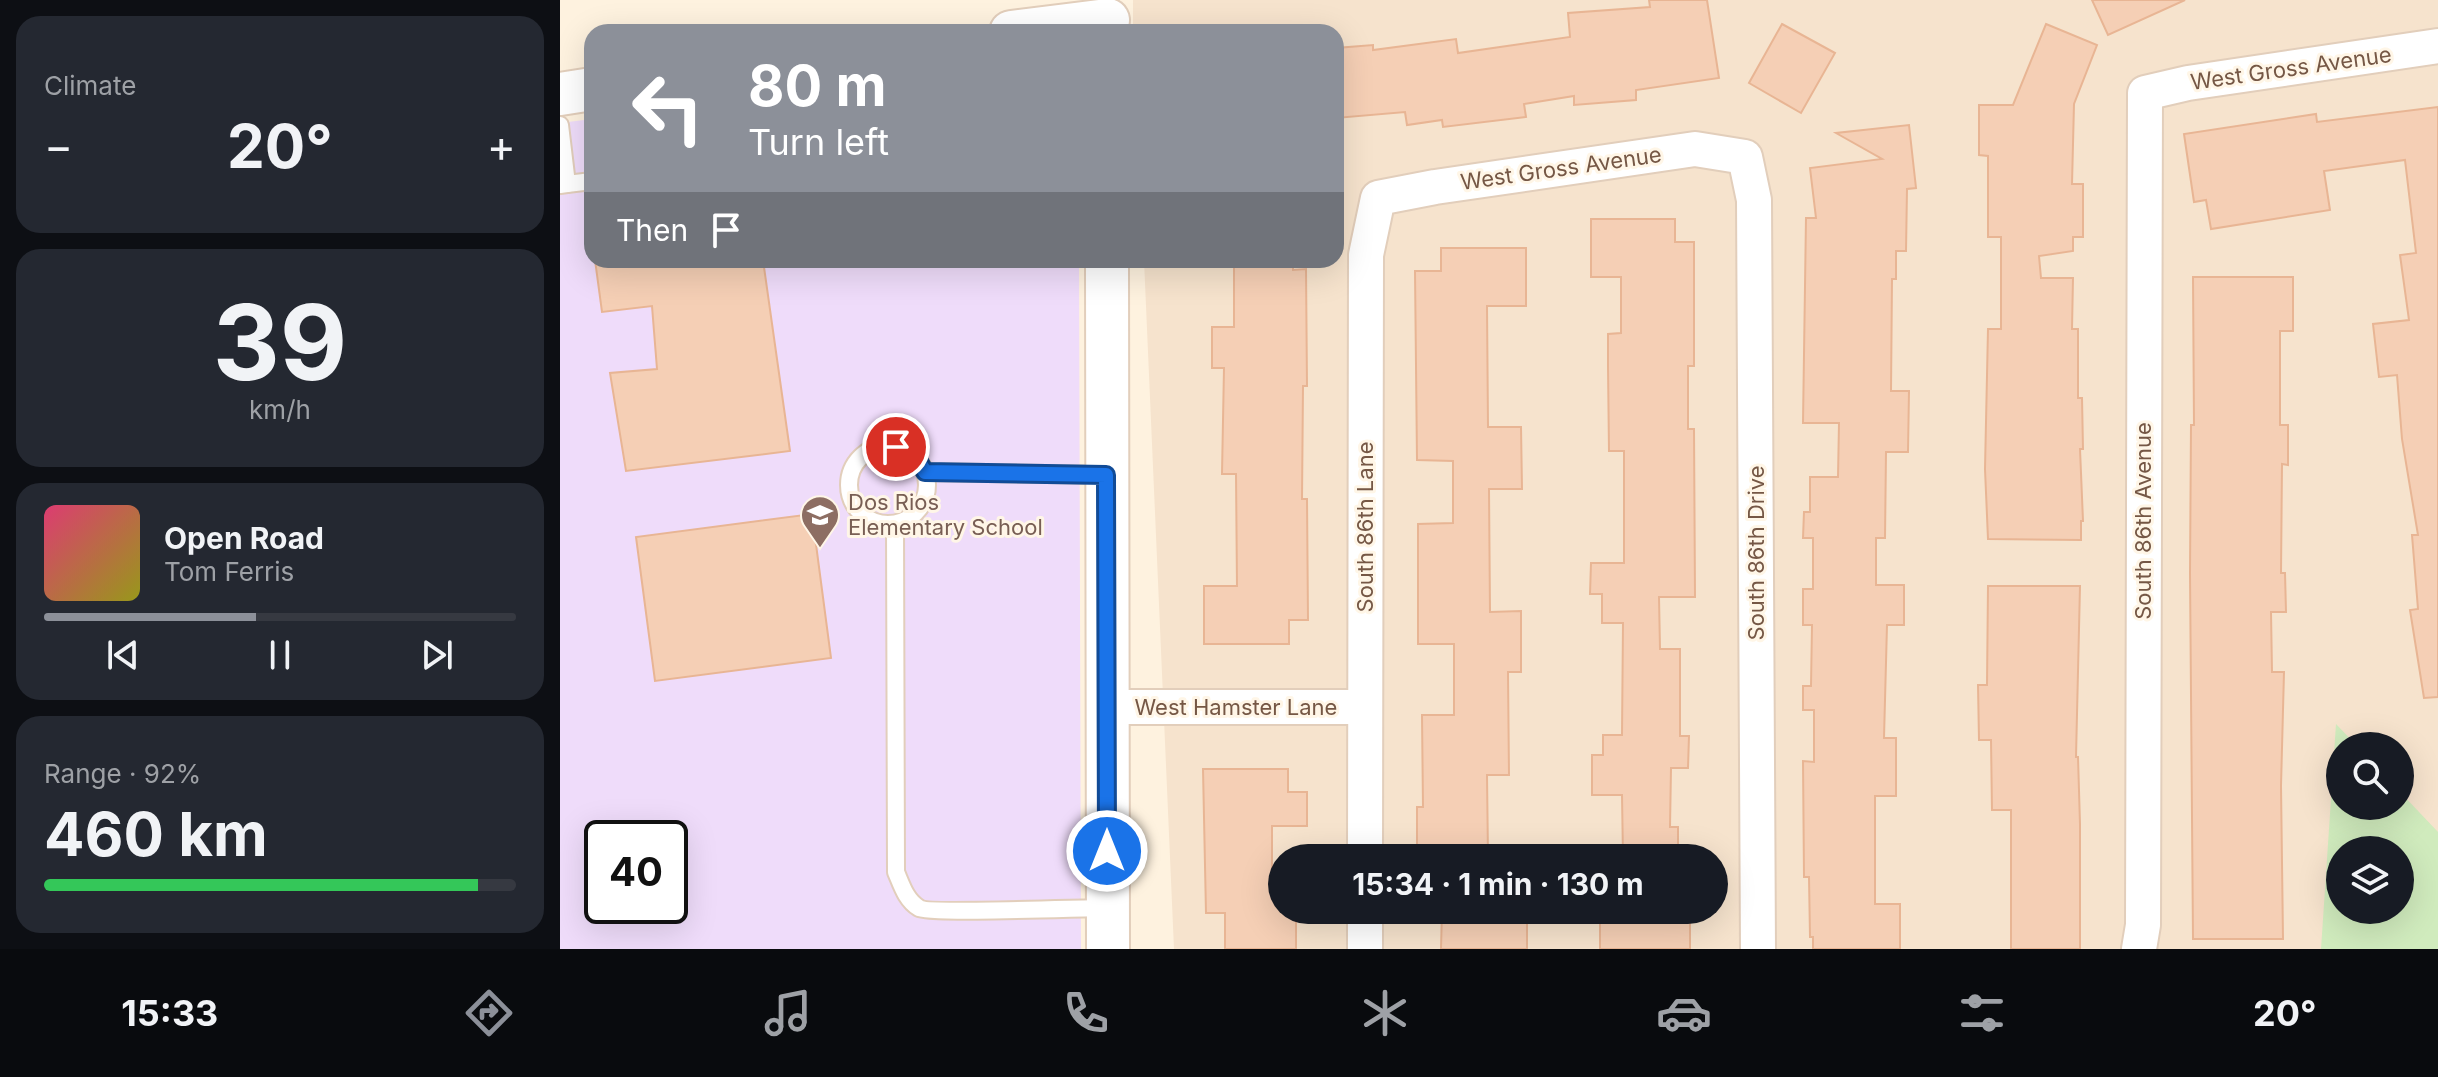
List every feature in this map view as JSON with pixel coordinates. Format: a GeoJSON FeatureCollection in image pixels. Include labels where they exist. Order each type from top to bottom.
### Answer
{"type":"FeatureCollection","features":[{"type":"Feature","properties":{"kind":"street"},"geometry":{"type":"LineString","coordinates":[[1063,24],[1108,17]]}},
{"type":"Feature","properties":{"kind":"street","name":"West Gross Avenue"},"geometry":{"type":"LineString","coordinates":[[2145,93],[2188,83],[2438,46]]}},
{"type":"Feature","properties":{"kind":"street"},"geometry":{"type":"LineString","coordinates":[[560,94],[584,90]]}},
{"type":"Feature","properties":{"kind":"street","name":"South 86th Avenue"},"geometry":{"type":"LineString","coordinates":[[2139,949],[2143,925],[2145,93]]}},
{"type":"Feature","properties":{"kind":"street","name":"West Gross Avenue"},"geometry":{"type":"LineString","coordinates":[[1378,198],[1695,149],[1745,157]]}},
{"type":"Feature","properties":{"kind":"street","name":"South 86th Drive"},"geometry":{"type":"LineString","coordinates":[[1745,157],[1754,200],[1758,949]]}},
{"type":"Feature","properties":{"kind":"street","name":"South 86th Lane"},"geometry":{"type":"LineString","coordinates":[[1365,844],[1366,255],[1378,198]]}},
{"type":"Feature","properties":{"kind":"street"},"geometry":{"type":"LineString","coordinates":[[1107,268],[1108,949]]}},
{"type":"Feature","properties":{"kind":"street","name":"West Hamster Lane"},"geometry":{"type":"LineString","coordinates":[[1106,707],[1365,707]]}},
{"type":"Feature","properties":{"kind":"street"},"geometry":{"type":"LineString","coordinates":[[1365,924],[1365,949]]}},
{"type":"Feature","properties":{"kind":"lane"},"geometry":{"type":"LineString","coordinates":[[560,125],[564,185],[584,182]]}},
{"type":"Feature","properties":{"kind":"lane"},"geometry":{"type":"LineString","coordinates":[[896,447],[918,460],[925,472],[925,499],[918,510],[895,524],[869,520],[859,511],[849,490],[854,466],[872,450],[896,447]]}},
{"type":"Feature","properties":{"kind":"lane"},"geometry":{"type":"LineString","coordinates":[[925,472],[1106,475]]}},
{"type":"Feature","properties":{"kind":"lane"},"geometry":{"type":"LineString","coordinates":[[895,524],[896,872],[906,896],[921,910],[943,912],[997,908],[1107,908]]}},
{"type":"Feature","properties":{"kind":"shaded area"},"geometry":{"type":"Polygon","coordinates":[[[1133,0],[2438,0],[2438,949],[1174,949],[1144,268],[1344,268],[1344,24],[1133,24],[1133,0]]]}},
{"type":"Feature","properties":{"kind":"shaded area","name":"Dos Rios Elementary School"},"geometry":{"type":"Polygon","coordinates":[[[584,120],[584,268],[1079,268],[1081,949],[560,949],[560,123],[584,120]]]}},
{"type":"Feature","properties":{"kind":"green space"},"geometry":{"type":"Polygon","coordinates":[[[2414,807],[2438,832],[2438,949],[2321,949],[2326,874],[2326,924],[2414,924],[2414,836],[2329,836],[2330,820],[2414,820],[2414,807]]]}},
{"type":"Feature","properties":{"kind":"building"},"geometry":{"type":"Polygon","coordinates":[[[1649,0],[1707,0],[1719,78],[1636,90],[1636,100],[1574,105],[1574,96],[1524,104],[1526,117],[1443,127],[1442,120],[1407,125],[1405,112],[1344,117],[1344,47],[1373,45],[1373,50],[1456,39],[1458,53],[1570,37],[1568,13],[1650,7],[1649,0]]]}},
{"type":"Feature","properties":{"kind":"building"},"geometry":{"type":"Polygon","coordinates":[[[2092,0],[2185,0],[2108,35],[2092,0]]]}},
{"type":"Feature","properties":{"kind":"building"},"geometry":{"type":"Polygon","coordinates":[[[1782,24],[1835,53],[1801,113],[1749,83],[1782,24]]]}},
{"type":"Feature","properties":{"kind":"building"},"geometry":{"type":"Polygon","coordinates":[[[2046,24],[2097,45],[2074,104],[2072,184],[2083,184],[2083,237],[2073,237],[2073,251],[2039,256],[2041,278],[2073,278],[2072,329],[2078,329],[2078,398],[2082,398],[2081,540],[1988,539],[1985,469],[1988,329],[2001,329],[2001,237],[1988,237],[1988,156],[1979,155],[1979,105],[2013,105],[2046,24]]]}},
{"type":"Feature","properties":{"kind":"building"},"geometry":{"type":"Polygon","coordinates":[[[2438,107],[2438,697],[2424,698],[2410,610],[2418,609],[2412,535],[2418,535],[2402,439],[2397,375],[2379,377],[2373,324],[2409,320],[2400,255],[2416,253],[2405,160],[2324,171],[2330,210],[2211,229],[2206,200],[2194,202],[2184,134],[2316,114],[2317,122],[2438,107]]]}},
{"type":"Feature","properties":{"kind":"building"},"geometry":{"type":"Polygon","coordinates":[[[1909,125],[1916,188],[1907,189],[1906,251],[1896,251],[1896,279],[1892,279],[1891,391],[1909,391],[1908,452],[1886,452],[1885,538],[1876,538],[1876,585],[1904,585],[1904,625],[1887,625],[1884,738],[1896,738],[1896,796],[1875,796],[1875,904],[1900,904],[1900,949],[1813,949],[1809,877],[1804,877],[1803,761],[1814,762],[1814,710],[1803,710],[1803,686],[1811,686],[1812,625],[1803,625],[1803,589],[1813,589],[1813,538],[1803,538],[1804,512],[1810,512],[1810,477],[1838,477],[1839,423],[1803,423],[1806,218],[1816,218],[1810,168],[1882,159],[1836,133],[1909,125]]]}},
{"type":"Feature","properties":{"kind":"building"},"geometry":{"type":"Polygon","coordinates":[[[1591,219],[1675,219],[1675,242],[1694,242],[1694,366],[1688,366],[1688,429],[1694,429],[1695,597],[1659,597],[1660,649],[1680,649],[1680,736],[1689,736],[1688,768],[1671,768],[1670,827],[1678,827],[1678,844],[1623,844],[1622,795],[1592,795],[1592,755],[1603,755],[1603,735],[1622,735],[1623,623],[1602,623],[1602,594],[1590,594],[1591,563],[1624,563],[1624,451],[1609,451],[1608,334],[1621,333],[1621,277],[1591,277],[1591,219]]]}},
{"type":"Feature","properties":{"kind":"building"},"geometry":{"type":"Polygon","coordinates":[[[1441,248],[1526,248],[1526,306],[1487,306],[1488,427],[1521,427],[1522,489],[1489,489],[1490,612],[1521,611],[1521,672],[1508,672],[1509,775],[1487,775],[1488,844],[1417,844],[1417,807],[1423,807],[1422,715],[1454,715],[1454,644],[1418,644],[1418,524],[1453,523],[1453,461],[1417,460],[1415,271],[1441,271],[1441,248]]]}},
{"type":"Feature","properties":{"kind":"building"},"geometry":{"type":"Polygon","coordinates":[[[596,268],[764,268],[790,451],[626,471],[610,373],[657,369],[652,306],[602,312],[596,268]]]}},
{"type":"Feature","properties":{"kind":"building"},"geometry":{"type":"Polygon","coordinates":[[[1234,268],[1306,269],[1307,386],[1303,386],[1302,499],[1307,499],[1308,620],[1289,620],[1289,644],[1204,644],[1204,586],[1237,586],[1236,474],[1222,474],[1224,368],[1212,368],[1212,327],[1234,327],[1234,268]]]}},
{"type":"Feature","properties":{"kind":"building"},"geometry":{"type":"Polygon","coordinates":[[[2193,277],[2293,277],[2293,331],[2280,331],[2280,425],[2288,425],[2288,465],[2282,464],[2281,573],[2285,573],[2286,612],[2271,612],[2272,672],[2284,672],[2281,786],[2283,939],[2193,939],[2190,573],[2191,425],[2194,425],[2193,277]]]}},
{"type":"Feature","properties":{"kind":"building"},"geometry":{"type":"Polygon","coordinates":[[[812,514],[831,658],[655,681],[636,537],[812,514]]]}},
{"type":"Feature","properties":{"kind":"building"},"geometry":{"type":"Polygon","coordinates":[[[1988,586],[2080,586],[2076,757],[2080,824],[2080,949],[2011,949],[2011,810],[1992,810],[1991,740],[1979,740],[1978,685],[1987,685],[1988,586]]]}},
{"type":"Feature","properties":{"kind":"building"},"geometry":{"type":"Polygon","coordinates":[[[1203,769],[1288,769],[1288,792],[1307,792],[1307,826],[1272,826],[1272,844],[1268,844],[1268,924],[1296,924],[1296,949],[1225,949],[1225,913],[1206,913],[1203,769]]]}},
{"type":"Feature","properties":{"kind":"building"},"geometry":{"type":"Polygon","coordinates":[[[1442,924],[1527,924],[1527,949],[1441,949],[1442,924]]]}},
{"type":"Feature","properties":{"kind":"building"},"geometry":{"type":"Polygon","coordinates":[[[1600,924],[1690,924],[1690,949],[1600,949],[1600,924]]]}},
{"type":"Feature","properties":{"kind":"place","name":"Dos Rios Elementary School"},"geometry":{"type":"Point","coordinates":[820,549]}},
{"type":"Feature","properties":{"kind":"route"},"geometry":{"type":"LineString","coordinates":[[896,447],[918,460],[925,472],[1106,475],[1107,851]]}}]}
